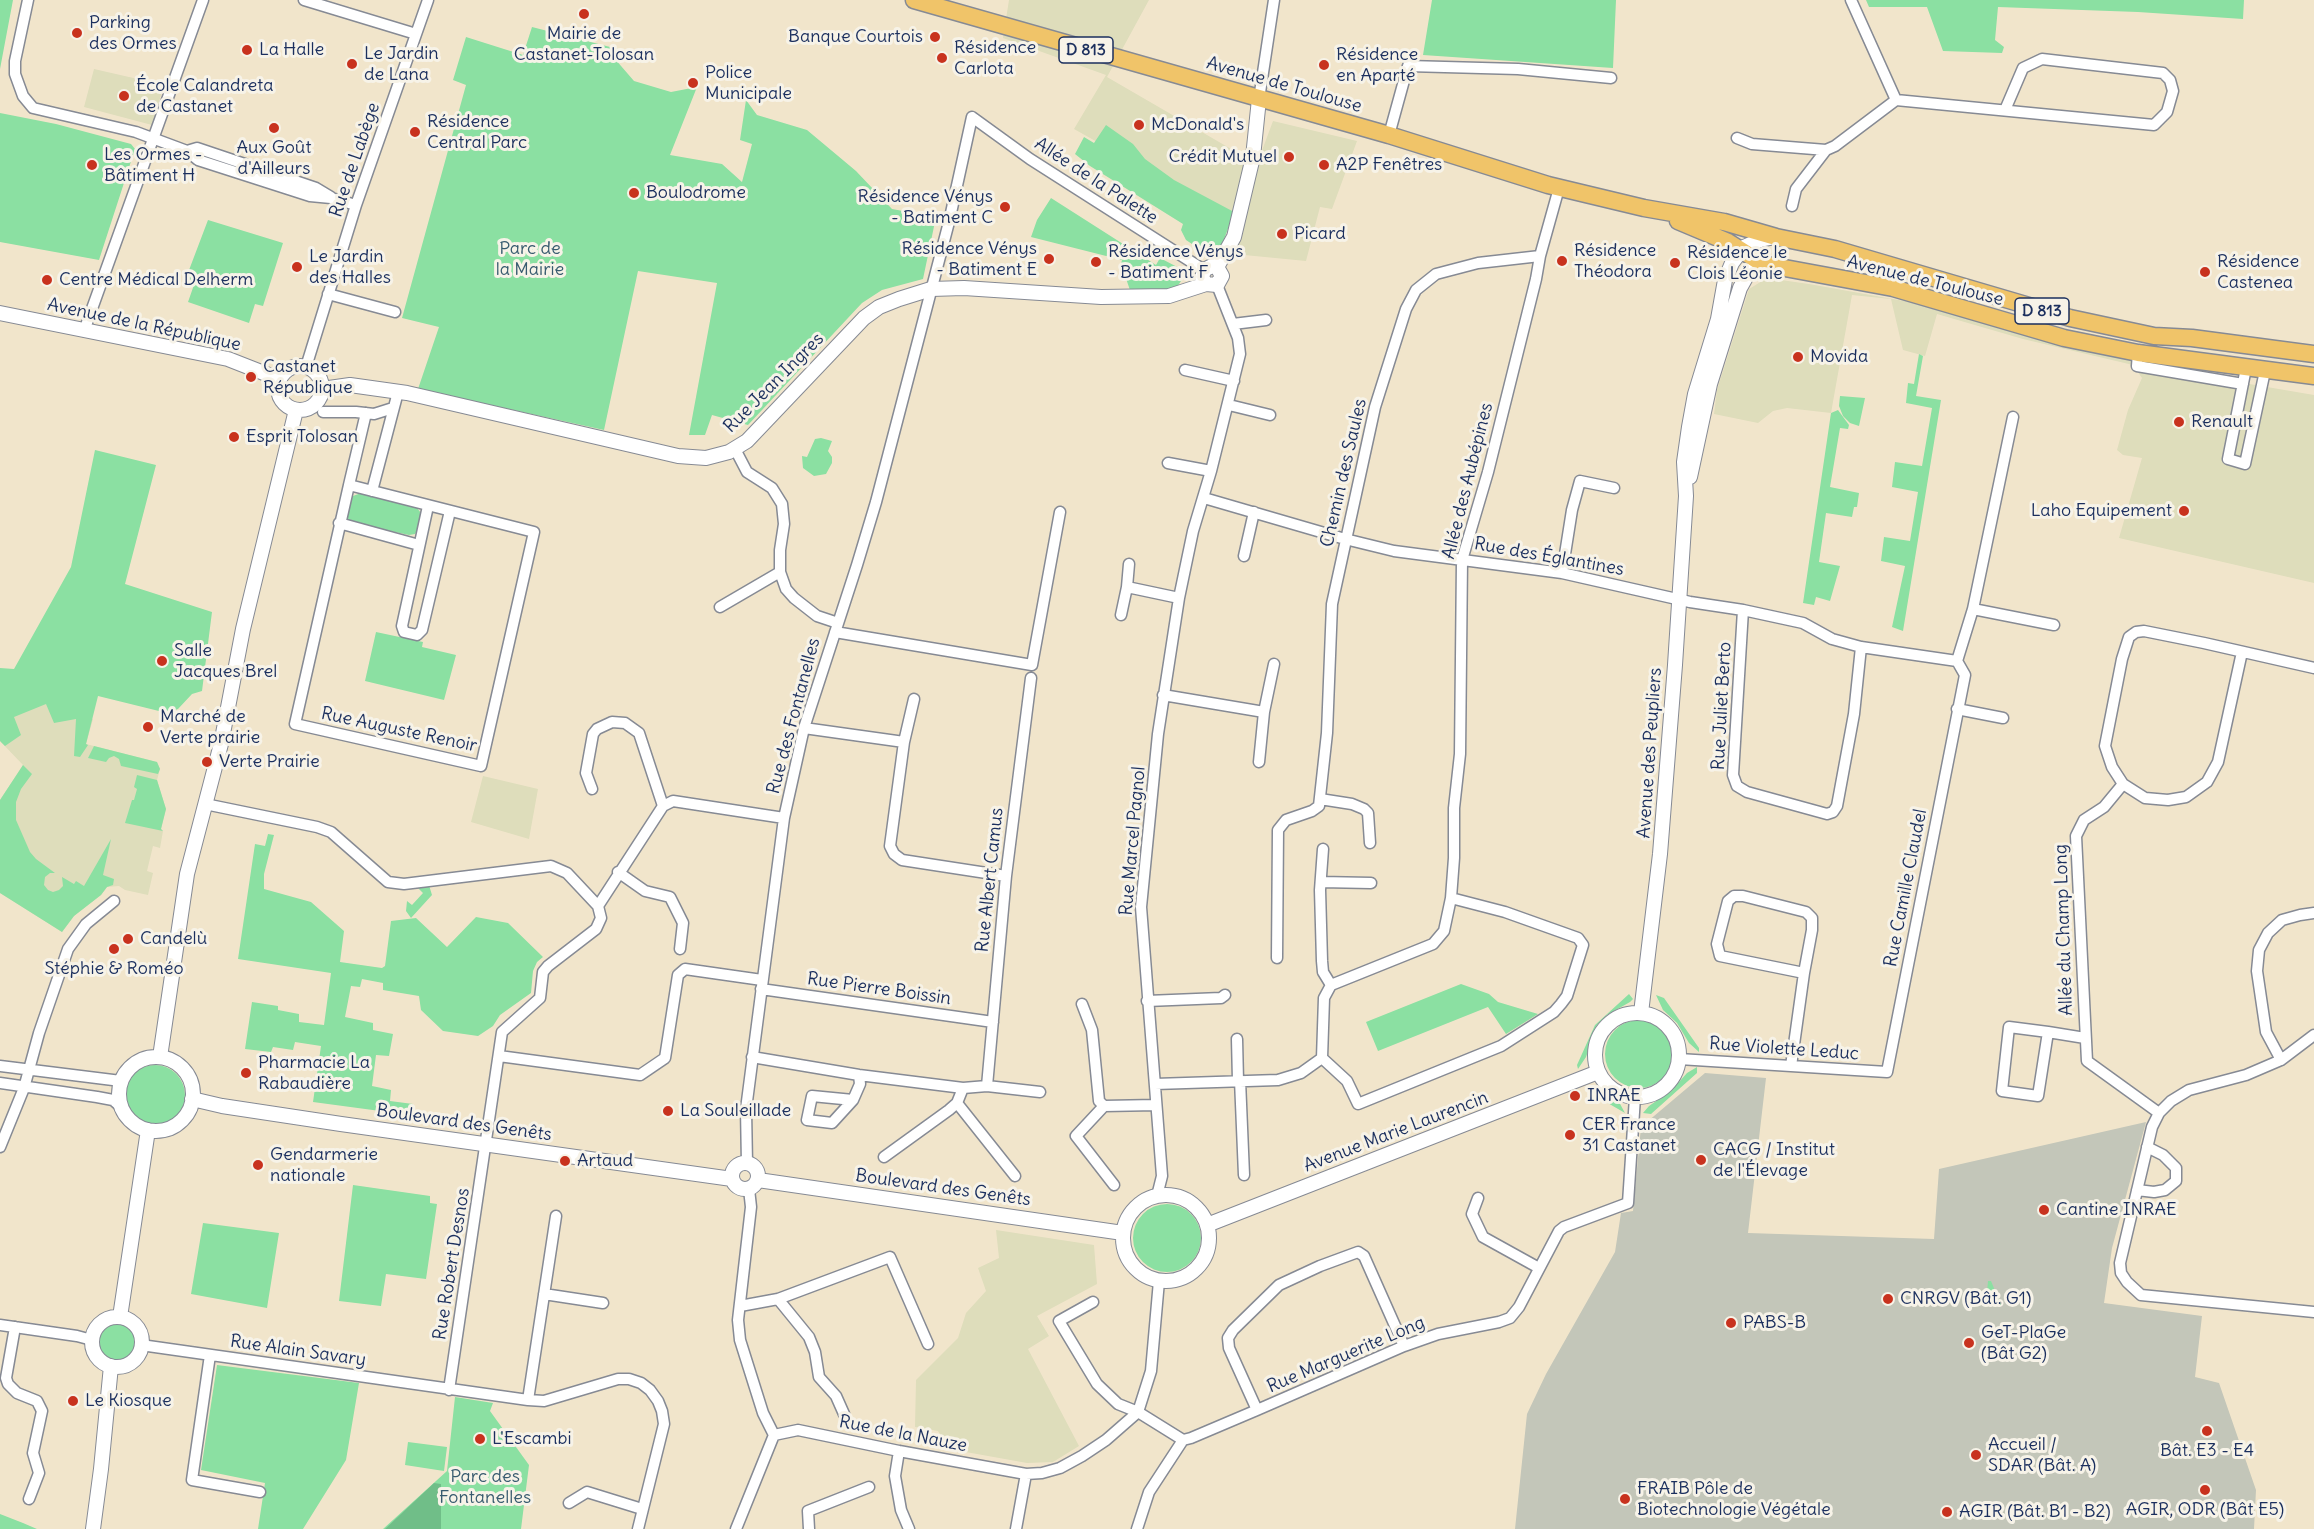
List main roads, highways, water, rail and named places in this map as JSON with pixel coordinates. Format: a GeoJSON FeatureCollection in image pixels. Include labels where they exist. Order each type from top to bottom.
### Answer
{"type":"FeatureCollection","features":[{"type":"Feature","properties":{"kind":"main road","name":"Avenue de Toulouse"},"geometry":{"type":"LineString","coordinates":[[914,0],[1389,135],[1559,188],[1644,208],[1724,222],[1751,253],[1893,288],[2138,360],[2244,376],[2266,367],[2314,376]]}},
{"type":"Feature","properties":{"kind":"main road","name":"Avenue de Toulouse"},"geometry":{"type":"LineString","coordinates":[[1751,253],[1776,237],[1835,249],[2031,308],[2108,327],[2154,336],[2192,338],[2314,354]]}},
{"type":"Feature","properties":{"kind":"main road"},"geometry":{"type":"LineString","coordinates":[[2246,346],[2257,351],[2266,367],[2274,356],[2290,351]]}},
{"type":"Feature","properties":{"kind":"place","name":"Mairie de Castanet-Tolosan"},"geometry":{"type":"Point","coordinates":[584,14]}},
{"type":"Feature","properties":{"kind":"place","name":"Parking des Ormes"},"geometry":{"type":"Point","coordinates":[77,33]}},
{"type":"Feature","properties":{"kind":"place","name":"Banque Courtois"},"geometry":{"type":"Point","coordinates":[935,37]}},
{"type":"Feature","properties":{"kind":"place","name":"La Halle"},"geometry":{"type":"Point","coordinates":[247,50]}},
{"type":"Feature","properties":{"kind":"place","name":"Résidence Carlota"},"geometry":{"type":"Point","coordinates":[942,58]}},
{"type":"Feature","properties":{"kind":"place","name":"Le Jardin de Lana"},"geometry":{"type":"Point","coordinates":[352,64]}},
{"type":"Feature","properties":{"kind":"place","name":"Résidence en Aparté"},"geometry":{"type":"Point","coordinates":[1324,65]}},
{"type":"Feature","properties":{"kind":"place","name":"Police Municipale"},"geometry":{"type":"Point","coordinates":[693,83]}},
{"type":"Feature","properties":{"kind":"place","name":"École Calandreta de Castanet"},"geometry":{"type":"Point","coordinates":[124,96]}},
{"type":"Feature","properties":{"kind":"place","name":"McDonald's"},"geometry":{"type":"Point","coordinates":[1139,125]}},
{"type":"Feature","properties":{"kind":"place","name":"Aux Goût d'Ailleurs"},"geometry":{"type":"Point","coordinates":[274,128]}},
{"type":"Feature","properties":{"kind":"place","name":"Résidence Central Parc"},"geometry":{"type":"Point","coordinates":[415,132]}},
{"type":"Feature","properties":{"kind":"place","name":"Crédit Mutuel"},"geometry":{"type":"Point","coordinates":[1289,157]}},
{"type":"Feature","properties":{"kind":"place","name":"Les Ormes - Bâtiment H"},"geometry":{"type":"Point","coordinates":[92,165]}},
{"type":"Feature","properties":{"kind":"place","name":"A2P Fenêtres"},"geometry":{"type":"Point","coordinates":[1324,165]}},
{"type":"Feature","properties":{"kind":"place","name":"Boulodrome"},"geometry":{"type":"Point","coordinates":[634,193]}},
{"type":"Feature","properties":{"kind":"place","name":"Résidence Vénys - Batiment C"},"geometry":{"type":"Point","coordinates":[1005,207]}},
{"type":"Feature","properties":{"kind":"place","name":"Picard"},"geometry":{"type":"Point","coordinates":[1282,234]}},
{"type":"Feature","properties":{"kind":"place","name":"Résidence Vénys - Batiment E"},"geometry":{"type":"Point","coordinates":[1049,259]}},
{"type":"Feature","properties":{"kind":"place","name":"Résidence Théodora"},"geometry":{"type":"Point","coordinates":[1562,261]}},
{"type":"Feature","properties":{"kind":"place","name":"Résidence Vénys - Batiment F"},"geometry":{"type":"Point","coordinates":[1096,262]}},
{"type":"Feature","properties":{"kind":"place","name":"Résidence le Clois Léonie"},"geometry":{"type":"Point","coordinates":[1675,263]}},
{"type":"Feature","properties":{"kind":"place","name":"Le Jardin des Halles"},"geometry":{"type":"Point","coordinates":[297,267]}},
{"type":"Feature","properties":{"kind":"place","name":"Résidence Castenea"},"geometry":{"type":"Point","coordinates":[2205,272]}},
{"type":"Feature","properties":{"kind":"place","name":"Centre Médical Delherm"},"geometry":{"type":"Point","coordinates":[47,280]}},
{"type":"Feature","properties":{"kind":"place","name":"Movida"},"geometry":{"type":"Point","coordinates":[1798,357]}},
{"type":"Feature","properties":{"kind":"place","name":"Castanet République"},"geometry":{"type":"Point","coordinates":[251,377]}},
{"type":"Feature","properties":{"kind":"place","name":"Renault"},"geometry":{"type":"Point","coordinates":[2179,422]}},
{"type":"Feature","properties":{"kind":"place","name":"Esprit Tolosan"},"geometry":{"type":"Point","coordinates":[234,437]}},
{"type":"Feature","properties":{"kind":"place","name":"Laho Equipement"},"geometry":{"type":"Point","coordinates":[2184,511]}},
{"type":"Feature","properties":{"kind":"place","name":"Salle Jacques Brel"},"geometry":{"type":"Point","coordinates":[162,661]}},
{"type":"Feature","properties":{"kind":"place","name":"Marché de Verte prairie"},"geometry":{"type":"Point","coordinates":[148,727]}},
{"type":"Feature","properties":{"kind":"place","name":"Verte Prairie"},"geometry":{"type":"Point","coordinates":[207,762]}},
{"type":"Feature","properties":{"kind":"place","name":"Candelù"},"geometry":{"type":"Point","coordinates":[128,939]}},
{"type":"Feature","properties":{"kind":"place","name":"Stéphie & Roméo"},"geometry":{"type":"Point","coordinates":[114,949]}},
{"type":"Feature","properties":{"kind":"place","name":"Pharmacie La Rabaudière"},"geometry":{"type":"Point","coordinates":[246,1073]}},
{"type":"Feature","properties":{"kind":"place","name":"INRAE"},"geometry":{"type":"Point","coordinates":[1575,1096]}},
{"type":"Feature","properties":{"kind":"place","name":"La Souleillade"},"geometry":{"type":"Point","coordinates":[668,1111]}},
{"type":"Feature","properties":{"kind":"place","name":"CER France 31 Castanet"},"geometry":{"type":"Point","coordinates":[1570,1135]}},
{"type":"Feature","properties":{"kind":"place","name":"CACG / Institut de l'Élevage"},"geometry":{"type":"Point","coordinates":[1701,1160]}},
{"type":"Feature","properties":{"kind":"place","name":"Artaud"},"geometry":{"type":"Point","coordinates":[565,1161]}},
{"type":"Feature","properties":{"kind":"place","name":"Gendarmerie nationale"},"geometry":{"type":"Point","coordinates":[258,1165]}},
{"type":"Feature","properties":{"kind":"place","name":"Cantine INRAE"},"geometry":{"type":"Point","coordinates":[2044,1210]}},
{"type":"Feature","properties":{"kind":"place","name":"CNRGV (Bât. G1)"},"geometry":{"type":"Point","coordinates":[1888,1299]}},
{"type":"Feature","properties":{"kind":"place","name":"PABS-B"},"geometry":{"type":"Point","coordinates":[1731,1323]}},
{"type":"Feature","properties":{"kind":"place","name":"GeT-PlaGe (Bât G2)"},"geometry":{"type":"Point","coordinates":[1969,1343]}},
{"type":"Feature","properties":{"kind":"place","name":"Le Kiosque"},"geometry":{"type":"Point","coordinates":[73,1401]}},
{"type":"Feature","properties":{"kind":"place","name":"Bât. E3 - E4"},"geometry":{"type":"Point","coordinates":[2207,1431]}},
{"type":"Feature","properties":{"kind":"place","name":"L'Escambi"},"geometry":{"type":"Point","coordinates":[480,1439]}},
{"type":"Feature","properties":{"kind":"place","name":"Accueil / SDAR (Bât. A)"},"geometry":{"type":"Point","coordinates":[1976,1455]}},
{"type":"Feature","properties":{"kind":"place","name":"AGIR, ODR (Bât E5)"},"geometry":{"type":"Point","coordinates":[2205,1490]}},
{"type":"Feature","properties":{"kind":"place","name":"FRAIB Pôle de Biotechnologie Végétale"},"geometry":{"type":"Point","coordinates":[1625,1499]}},
{"type":"Feature","properties":{"kind":"place","name":"AGIR (Bât. B1 - B2)"},"geometry":{"type":"Point","coordinates":[1947,1512]}},
{"type":"Feature","properties":{"kind":"park label","name":"Parc de la Mairie"},"geometry":{"type":"Point","coordinates":[530,259]}},
{"type":"Feature","properties":{"kind":"park label","name":"Parc des Fontanelles"},"geometry":{"type":"Point","coordinates":[485,1487]}}]}
